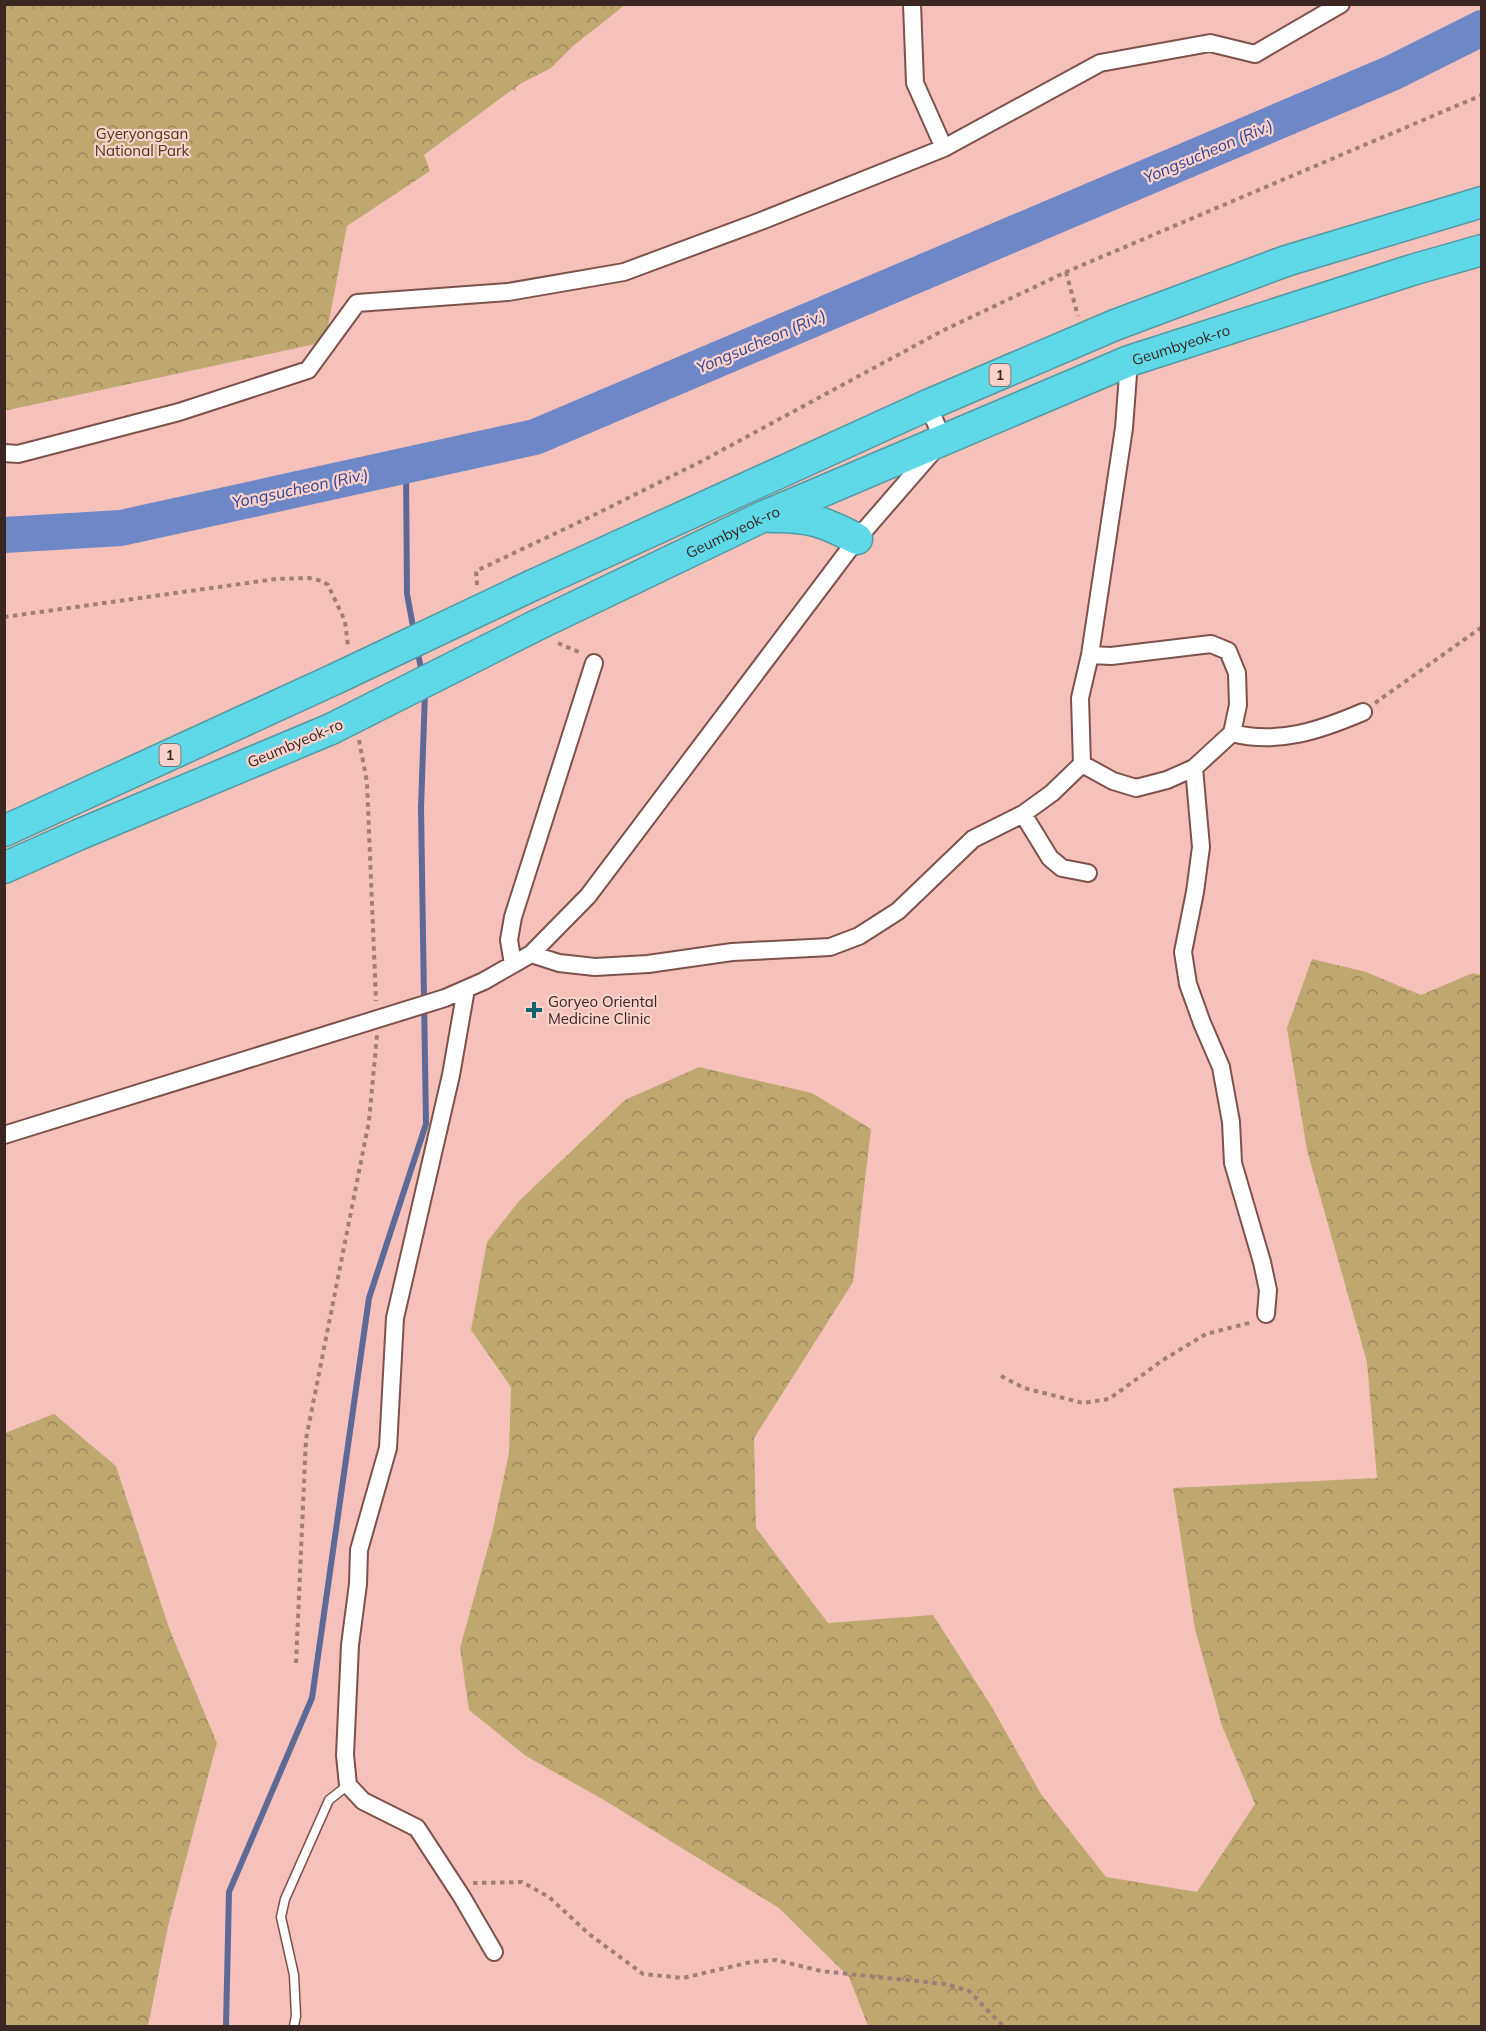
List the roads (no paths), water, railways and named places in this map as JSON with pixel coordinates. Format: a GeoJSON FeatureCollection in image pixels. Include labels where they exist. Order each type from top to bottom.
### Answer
{"type":"FeatureCollection","features":[{"type":"Feature","properties":{"kind":"highway","name":"1"},"geometry":{"type":"LineString","coordinates":[[4,831],[342,667],[533,585],[928,405],[1115,325],[1276,265],[1482,202]]}},
{"type":"Feature","properties":{"kind":"highway","name":"Geumbyeok-ro"},"geometry":{"type":"LineString","coordinates":[[4,868],[78,835],[345,733],[542,634],[762,517],[1129,361],[1412,270],[1482,250]]}},
{"type":"Feature","properties":{"kind":"highway"},"geometry":{"type":"LineString","coordinates":[[762,517],[797,516],[830,525],[857,539]]}},
{"type":"Feature","properties":{"kind":"street"},"geometry":{"type":"LineString","coordinates":[[912,4],[915,83],[944,148]]}},
{"type":"Feature","properties":{"kind":"street"},"geometry":{"type":"LineString","coordinates":[[4,453],[18,454],[179,412],[308,370],[357,303],[508,292],[624,272],[761,221],[944,148],[1100,63],[1210,43],[1255,54],[1341,4]]}},
{"type":"Feature","properties":{"kind":"street"},"geometry":{"type":"LineString","coordinates":[[531,954],[559,963],[595,967],[648,964],[732,952],[830,947],[859,936],[898,911],[973,839],[1023,814],[1052,793],[1082,764],[1080,698],[1090,655],[1124,428],[1129,361]]}},
{"type":"Feature","properties":{"kind":"street"},"geometry":{"type":"LineString","coordinates":[[4,1135],[445,998],[531,954],[588,896],[857,539],[943,440],[928,405]]}},
{"type":"Feature","properties":{"kind":"street"},"geometry":{"type":"LineString","coordinates":[[1082,764],[1113,781],[1136,788],[1167,780],[1194,768],[1232,733],[1238,705],[1237,674],[1228,651],[1210,644],[1111,656],[1090,655]]}},
{"type":"Feature","properties":{"kind":"street"},"geometry":{"type":"LineString","coordinates":[[513,964],[509,940],[513,917],[594,663]]}},
{"type":"Feature","properties":{"kind":"street"},"geometry":{"type":"LineString","coordinates":[[1232,733],[1278,738],[1326,728],[1363,712]]}},
{"type":"Feature","properties":{"kind":"street"},"geometry":{"type":"LineString","coordinates":[[1194,768],[1201,847],[1183,952],[1188,984],[1221,1067],[1230,1122],[1233,1163],[1268,1290],[1266,1314]]}},
{"type":"Feature","properties":{"kind":"street"},"geometry":{"type":"LineString","coordinates":[[1023,814],[1050,858],[1062,868],[1088,873]]}},
{"type":"Feature","properties":{"kind":"street"},"geometry":{"type":"LineString","coordinates":[[466,989],[451,1076],[395,1318],[388,1448],[359,1550],[358,1584],[350,1645],[345,1744],[348,1785],[363,1801],[417,1828],[494,1952]]}},
{"type":"Feature","properties":{"kind":"lane"},"geometry":{"type":"LineString","coordinates":[[294,2026],[296,2016],[294,1975],[281,1917],[285,1899],[329,1800],[348,1785]]}},
{"type":"Feature","properties":{"kind":"waterway","name":"Yongsucheon (Riv.)"},"geometry":{"type":"LineString","coordinates":[[4,535],[121,528],[535,437],[1392,73],[1482,28]]}},
{"type":"Feature","properties":{"kind":"waterway"},"geometry":{"type":"LineString","coordinates":[[406,466],[407,594],[414,632]]}},
{"type":"Feature","properties":{"kind":"waterway"},"geometry":{"type":"LineString","coordinates":[[417,648],[422,674]]}},
{"type":"Feature","properties":{"kind":"waterway"},"geometry":{"type":"LineString","coordinates":[[226,2026],[229,1892],[312,1698],[369,1298],[426,1124],[421,808],[425,692]]}},
{"type":"Feature","properties":{"kind":"place","name":"Goryeo Oriental Medicine Clinic"},"geometry":{"type":"Point","coordinates":[534,1010]}},
{"type":"Feature","properties":{"kind":"park label","name":"Gyeryongsan National Park"},"geometry":{"type":"Point","coordinates":[142,142]}}]}
